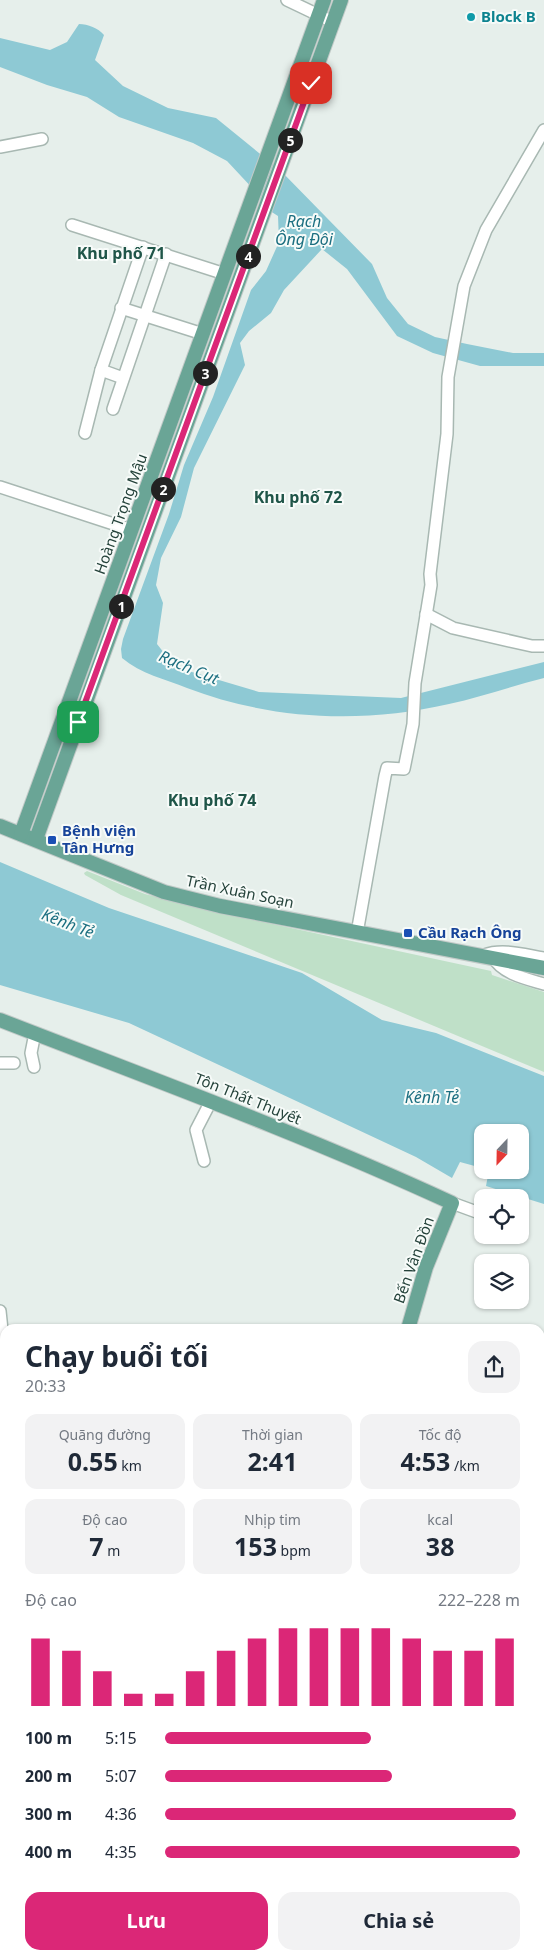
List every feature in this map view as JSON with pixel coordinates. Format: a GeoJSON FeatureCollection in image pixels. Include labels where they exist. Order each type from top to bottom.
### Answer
{"type":"FeatureCollection","features":[{"type":"Feature","properties":{"kind":"main road"},"geometry":{"type":"LineString","coordinates":[[319,15],[324,0]]}},
{"type":"Feature","properties":{"kind":"main road"},"geometry":{"type":"LineString","coordinates":[[333,22],[337,1]]}},
{"type":"Feature","properties":{"kind":"main road","name":"Hoàng Trọng Mậu"},"geometry":{"type":"LineString","coordinates":[[22,834],[319,15]]}},
{"type":"Feature","properties":{"kind":"main road","name":"Hoàng Trọng Mậu"},"geometry":{"type":"LineString","coordinates":[[36,840],[333,22]]}},
{"type":"Feature","properties":{"kind":"main road"},"geometry":{"type":"LineString","coordinates":[[225,274],[239,279]]}},
{"type":"Feature","properties":{"kind":"main road"},"geometry":{"type":"LineString","coordinates":[[180,398],[194,403]]}},
{"type":"Feature","properties":{"kind":"main road"},"geometry":{"type":"LineString","coordinates":[[132,530],[146,535]]}},
{"type":"Feature","properties":{"kind":"main road"},"geometry":{"type":"LineString","coordinates":[[80,674],[94,679]]}},
{"type":"Feature","properties":{"kind":"main road","name":"Trần Xuân Soạn"},"geometry":{"type":"LineString","coordinates":[[0,826],[164,892],[220,906],[357,933],[494,957]]}},
{"type":"Feature","properties":{"kind":"main road"},"geometry":{"type":"LineString","coordinates":[[494,957],[544,968]]}},
{"type":"Feature","properties":{"kind":"main road","name":"Tôn Thất Thuyết"},"geometry":{"type":"LineString","coordinates":[[0,1020],[211,1101],[375,1168],[452,1203]]}},
{"type":"Feature","properties":{"kind":"main road","name":"Bến Vân Đồn"},"geometry":{"type":"LineString","coordinates":[[409,1324],[426,1267],[452,1203]]}},
{"type":"Feature","properties":{"kind":"street"},"geometry":{"type":"LineString","coordinates":[[287,0],[333,22]]}},
{"type":"Feature","properties":{"kind":"street"},"geometry":{"type":"LineString","coordinates":[[357,933],[385,776],[388,768],[404,769],[414,724],[415,683],[426,614],[447,434],[448,377],[464,286],[485,231],[544,130]]}},
{"type":"Feature","properties":{"kind":"street"},"geometry":{"type":"LineString","coordinates":[[0,147],[42,139]]}},
{"type":"Feature","properties":{"kind":"street"},"geometry":{"type":"LineString","coordinates":[[72,225],[225,274]]}},
{"type":"Feature","properties":{"kind":"street"},"geometry":{"type":"LineString","coordinates":[[85,433],[101,370],[143,247]]}},
{"type":"Feature","properties":{"kind":"street"},"geometry":{"type":"LineString","coordinates":[[113,409],[166,254]]}},
{"type":"Feature","properties":{"kind":"street"},"geometry":{"type":"LineString","coordinates":[[121,308],[203,334]]}},
{"type":"Feature","properties":{"kind":"street"},"geometry":{"type":"LineString","coordinates":[[101,370],[123,378]]}},
{"type":"Feature","properties":{"kind":"street"},"geometry":{"type":"LineString","coordinates":[[0,488],[132,530]]}},
{"type":"Feature","properties":{"kind":"street"},"geometry":{"type":"LineString","coordinates":[[426,614],[453,628],[532,646],[544,646]]}},
{"type":"Feature","properties":{"kind":"street","name":"Trần Xuân Soạn"},"geometry":{"type":"LineString","coordinates":[[544,958],[507,952],[494,952],[494,957],[499,965],[507,971],[544,984]]}},
{"type":"Feature","properties":{"kind":"street"},"geometry":{"type":"LineString","coordinates":[[34,1067],[31,1053],[35,1034]]}},
{"type":"Feature","properties":{"kind":"street"},"geometry":{"type":"LineString","coordinates":[[0,1063],[14,1063]]}},
{"type":"Feature","properties":{"kind":"street"},"geometry":{"type":"LineString","coordinates":[[204,1161],[196,1130],[211,1101]]}},
{"type":"Feature","properties":{"kind":"street","name":"Tôn Thất Thuyết"},"geometry":{"type":"LineString","coordinates":[[452,1203],[474,1211]]}},
{"type":"Feature","properties":{"kind":"street"},"geometry":{"type":"LineString","coordinates":[[0,1311],[1,1324]]}},
{"type":"Feature","properties":{"kind":"green space"},"geometry":{"type":"Polygon","coordinates":[[[87,871],[145,894],[221,913],[491,971],[492,975],[544,992],[544,1072],[121,895],[85,875],[84,873],[87,871]]]}},
{"type":"Feature","properties":{"kind":"water","name":"Rạch Ông Đội"},"geometry":{"type":"Polygon","coordinates":[[[79,24],[93,27],[104,35],[95,60],[123,86],[168,108],[216,118],[280,170],[372,264],[387,298],[408,324],[435,337],[467,344],[513,353],[544,353],[544,366],[480,366],[433,353],[397,336],[347,269],[322,249],[284,290],[271,313],[249,331],[240,343],[245,365],[194,468],[181,517],[161,558],[156,585],[163,603],[157,644],[175,667],[259,692],[401,698],[544,662],[544,678],[461,701],[416,710],[350,716],[317,716],[251,707],[219,699],[153,676],[129,664],[122,658],[123,639],[169,514],[184,465],[213,397],[251,290],[266,271],[279,242],[278,216],[267,209],[255,191],[227,161],[193,143],[119,117],[87,97],[47,85],[0,67],[0,38],[50,50],[67,42],[79,24]]]}},
{"type":"Feature","properties":{"kind":"water","name":"Kênh Tẻ"},"geometry":{"type":"Polygon","coordinates":[[[0,862],[109,908],[302,973],[382,1020],[436,1033],[544,1076],[544,1204],[529,1199],[529,1189],[496,1189],[486,1186],[487,1179],[529,1179],[529,1124],[474,1124],[474,1166],[460,1162],[452,1178],[416,1157],[129,1023],[0,985],[0,862]]]}},
{"type":"Feature","properties":{"kind":"place","name":"Block B"},"geometry":{"type":"Point","coordinates":[471,17]}},
{"type":"Feature","properties":{"kind":"place","name":"Bệnh viện Tân Hưng"},"geometry":{"type":"Point","coordinates":[52,840]}},
{"type":"Feature","properties":{"kind":"place","name":"Cầu Rạch Ông"},"geometry":{"type":"Point","coordinates":[408,933]}},
{"type":"Feature","properties":{"kind":"district","name":"Khu phố 71"},"geometry":{"type":"Point","coordinates":[121,253]}},
{"type":"Feature","properties":{"kind":"district","name":"Khu phố 72"},"geometry":{"type":"Point","coordinates":[298,497]}},
{"type":"Feature","properties":{"kind":"district","name":"Khu phố 74"},"geometry":{"type":"Point","coordinates":[212,800]}},
{"type":"Feature","properties":{"kind":"route"},"geometry":{"type":"LineString","coordinates":[[78,722],[311,83]]}},
{"type":"Feature","properties":{"kind":"water label","name":"Rạch Cụt"},"geometry":{"type":"Point","coordinates":[189,667]}}]}
